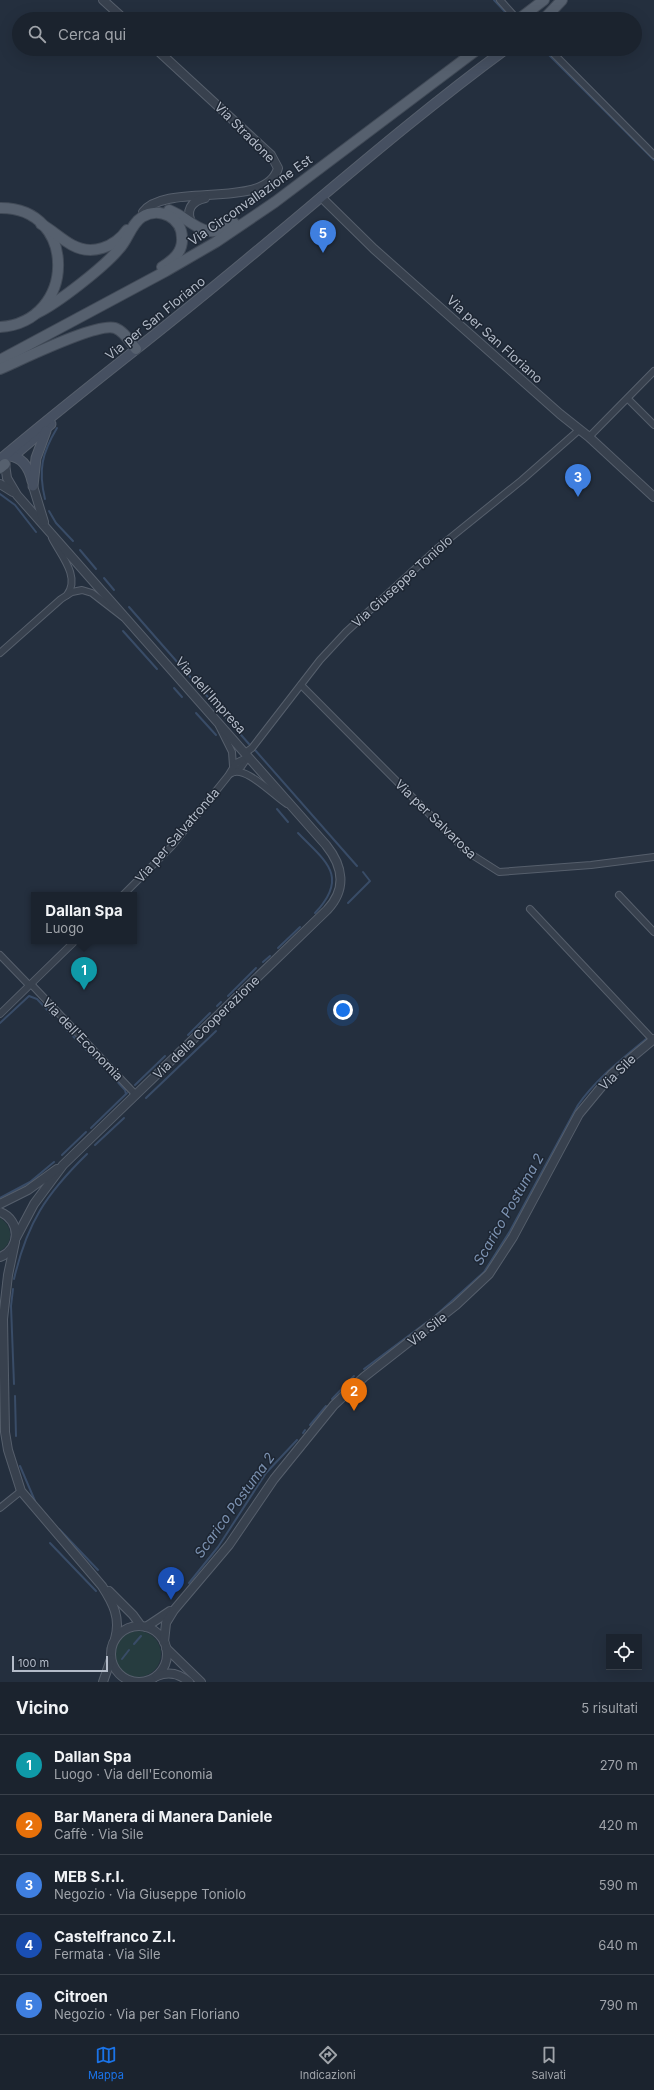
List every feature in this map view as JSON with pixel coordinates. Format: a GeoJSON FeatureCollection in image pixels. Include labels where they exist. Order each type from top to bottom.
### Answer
{"type":"FeatureCollection","features":[{"type":"Feature","properties":{"kind":"main road"},"geometry":{"type":"LineString","coordinates":[[528,12],[544,0]]}},
{"type":"Feature","properties":{"kind":"main road"},"geometry":{"type":"LineString","coordinates":[[551,12],[562,0]]}},
{"type":"Feature","properties":{"kind":"main road","name":"Via Circonvallazione Est"},"geometry":{"type":"LineString","coordinates":[[0,360],[210,246],[278,199],[469,56]]}},
{"type":"Feature","properties":{"kind":"main road","name":"Via per San Floriano"},"geometry":{"type":"LineString","coordinates":[[5,460],[66,407],[322,197],[429,107],[497,56]]}},
{"type":"Feature","properties":{"kind":"main road"},"geometry":{"type":"LineString","coordinates":[[0,208],[14,210],[29,215],[75,246],[84,249],[96,250],[107,247],[116,242],[135,218],[143,212],[157,207],[178,214],[192,225],[207,231],[222,230],[272,200],[278,199]]}},
{"type":"Feature","properties":{"kind":"main road"},"geometry":{"type":"LineString","coordinates":[[0,202],[14,210]]}},
{"type":"Feature","properties":{"kind":"main road"},"geometry":{"type":"LineString","coordinates":[[2,327],[22,322],[56,302],[113,256],[122,246],[140,219],[155,213],[168,215],[178,224],[182,236],[180,250],[170,262],[132,285],[112,300]]}},
{"type":"Feature","properties":{"kind":"main road"},"geometry":{"type":"LineString","coordinates":[[37,312],[52,294],[56,284],[59,267],[55,244],[41,224]]}},
{"type":"Feature","properties":{"kind":"main road"},"geometry":{"type":"LineString","coordinates":[[0,369],[87,332],[104,327],[118,329],[136,349]]}},
{"type":"Feature","properties":{"kind":"main road"},"geometry":{"type":"LineString","coordinates":[[33,486],[38,453],[43,437],[50,421],[66,407]]}},
{"type":"Feature","properties":{"kind":"main road"},"geometry":{"type":"LineString","coordinates":[[5,460],[27,466],[33,486]]}},
{"type":"Feature","properties":{"kind":"street"},"geometry":{"type":"LineString","coordinates":[[103,0],[116,12]]}},
{"type":"Feature","properties":{"kind":"street"},"geometry":{"type":"LineString","coordinates":[[500,0],[511,12]]}},
{"type":"Feature","properties":{"kind":"street","name":"Via Stradone"},"geometry":{"type":"LineString","coordinates":[[164,56],[246,130],[271,155],[277,164],[275,175],[258,187],[246,191],[215,195]]}},
{"type":"Feature","properties":{"kind":"street"},"geometry":{"type":"LineString","coordinates":[[555,56],[654,155]]}},
{"type":"Feature","properties":{"kind":"street"},"geometry":{"type":"LineString","coordinates":[[143,212],[150,205],[165,199],[215,195]]}},
{"type":"Feature","properties":{"kind":"street"},"geometry":{"type":"LineString","coordinates":[[192,225],[188,214],[191,205],[199,199],[215,195]]}},
{"type":"Feature","properties":{"kind":"street","name":"Via per San Floriano"},"geometry":{"type":"LineString","coordinates":[[322,197],[374,249],[654,497]]}},
{"type":"Feature","properties":{"kind":"street"},"geometry":{"type":"LineString","coordinates":[[588,437],[628,399],[654,371]]}},
{"type":"Feature","properties":{"kind":"street"},"geometry":{"type":"LineString","coordinates":[[628,399],[654,425]]}},
{"type":"Feature","properties":{"kind":"street","name":"Via Giuseppe Toniolo"},"geometry":{"type":"LineString","coordinates":[[247,755],[320,660],[346,632],[402,579],[474,518],[522,480],[579,430]]}},
{"type":"Feature","properties":{"kind":"street","name":"Via dell'Impresa"},"geometry":{"type":"LineString","coordinates":[[5,460],[7,478],[17,495],[46,526],[335,856],[341,874],[340,889]]}},
{"type":"Feature","properties":{"kind":"street","name":"Via dell'Impresa"},"geometry":{"type":"LineString","coordinates":[[0,484],[17,495]]}},
{"type":"Feature","properties":{"kind":"street","name":"Via dell'Impresa"},"geometry":{"type":"LineString","coordinates":[[33,486],[41,515],[46,526]]}},
{"type":"Feature","properties":{"kind":"street"},"geometry":{"type":"LineString","coordinates":[[46,526],[70,571],[71,585],[66,595]]}},
{"type":"Feature","properties":{"kind":"street"},"geometry":{"type":"LineString","coordinates":[[0,653],[66,595],[78,590],[92,593],[110,609],[128,621]]}},
{"type":"Feature","properties":{"kind":"street","name":"Via per Salvarosa"},"geometry":{"type":"LineString","coordinates":[[301,685],[466,851],[499,872],[591,865],[654,857]]}},
{"type":"Feature","properties":{"kind":"street"},"geometry":{"type":"LineString","coordinates":[[217,721],[232,752],[232,771],[251,776],[292,807]]}},
{"type":"Feature","properties":{"kind":"street","name":"Via per Salvatronda"},"geometry":{"type":"LineString","coordinates":[[126,892],[171,846],[232,771],[238,761],[247,755]]}},
{"type":"Feature","properties":{"kind":"street","name":"Via della Cooperazione"},"geometry":{"type":"LineString","coordinates":[[0,1204],[31,1188],[67,1161],[328,910],[336,900],[340,889]]}},
{"type":"Feature","properties":{"kind":"street"},"geometry":{"type":"LineString","coordinates":[[619,895],[654,932]]}},
{"type":"Feature","properties":{"kind":"street","name":"Via Sile"},"geometry":{"type":"LineString","coordinates":[[143,1626],[162,1618],[178,1603],[229,1545],[274,1479],[337,1402],[364,1377],[456,1305],[489,1274],[513,1236],[566,1136],[585,1105],[616,1070],[654,1039],[530,909]]}},
{"type":"Feature","properties":{"kind":"street"},"geometry":{"type":"LineString","coordinates":[[0,1014],[72,944]]}},
{"type":"Feature","properties":{"kind":"street","name":"Via dell'Economia"},"geometry":{"type":"LineString","coordinates":[[0,955],[136,1095]]}},
{"type":"Feature","properties":{"kind":"street","name":"Via della Cooperazione"},"geometry":{"type":"LineString","coordinates":[[67,1161],[34,1204],[16,1240],[8,1275],[3,1319],[5,1432],[8,1450],[21,1491],[102,1586],[143,1626]]}},
{"type":"Feature","properties":{"kind":"street"},"geometry":{"type":"LineString","coordinates":[[0,1212],[12,1221],[16,1229],[16,1240],[8,1253],[0,1257]]}},
{"type":"Feature","properties":{"kind":"street","name":"Via della Cooperazione"},"geometry":{"type":"LineString","coordinates":[[0,1307],[3,1319]]}},
{"type":"Feature","properties":{"kind":"street"},"geometry":{"type":"LineString","coordinates":[[0,1508],[21,1491]]}},
{"type":"Feature","properties":{"kind":"street","name":"Via della Cooperazione"},"geometry":{"type":"LineString","coordinates":[[102,1586],[116,1614],[118,1626],[115,1639]]}},
{"type":"Feature","properties":{"kind":"street","name":"Via Sile"},"geometry":{"type":"LineString","coordinates":[[165,1645],[168,1620],[178,1603]]}},
{"type":"Feature","properties":{"kind":"street"},"geometry":{"type":"LineString","coordinates":[[103,1682],[109,1668],[115,1639],[128,1628],[143,1626],[158,1634],[169,1652],[201,1682]]}},
{"type":"Feature","properties":{"kind":"street"},"geometry":{"type":"LineString","coordinates":[[154,1677],[164,1664],[165,1645]]}},
{"type":"Feature","properties":{"kind":"street"},"geometry":{"type":"LineString","coordinates":[[111,1656],[115,1669],[125,1681],[142,1681],[174,1673],[182,1676],[189,1682]]}},
{"type":"Feature","properties":{"kind":"green space"},"geometry":{"type":"Polygon","coordinates":[[[0,1218],[7,1225],[10,1239],[5,1248],[0,1251],[0,1218]]]}},
{"type":"Feature","properties":{"kind":"green space"},"geometry":{"type":"Polygon","coordinates":[[[133,1631],[143,1631],[151,1635],[157,1641],[161,1649],[161,1659],[157,1667],[151,1673],[143,1677],[133,1677],[125,1673],[119,1667],[115,1659],[115,1649],[119,1641],[125,1635],[133,1631]]]}},
{"type":"Feature","properties":{"kind":"waterway"},"geometry":{"type":"LineString","coordinates":[[494,0],[505,12]]}},
{"type":"Feature","properties":{"kind":"waterway"},"geometry":{"type":"LineString","coordinates":[[550,56],[654,160]]}},
{"type":"Feature","properties":{"kind":"waterway"},"geometry":{"type":"LineString","coordinates":[[45,499],[42,479],[43,462],[48,446],[57,428]]}},
{"type":"Feature","properties":{"kind":"waterway"},"geometry":{"type":"LineString","coordinates":[[0,494],[15,505],[36,532]]}},
{"type":"Feature","properties":{"kind":"waterway"},"geometry":{"type":"LineString","coordinates":[[49,511],[56,523],[73,541]]}},
{"type":"Feature","properties":{"kind":"waterway"},"geometry":{"type":"LineString","coordinates":[[80,550],[96,569]]}},
{"type":"Feature","properties":{"kind":"waterway"},"geometry":{"type":"LineString","coordinates":[[104,578],[114,590]]}},
{"type":"Feature","properties":{"kind":"waterway"},"geometry":{"type":"LineString","coordinates":[[129,607],[249,744]]}},
{"type":"Feature","properties":{"kind":"waterway"},"geometry":{"type":"LineString","coordinates":[[123,631],[157,669]]}},
{"type":"Feature","properties":{"kind":"waterway"},"geometry":{"type":"LineString","coordinates":[[174,688],[182,697]]}},
{"type":"Feature","properties":{"kind":"waterway"},"geometry":{"type":"LineString","coordinates":[[196,713],[216,735]]}},
{"type":"Feature","properties":{"kind":"waterway"},"geometry":{"type":"LineString","coordinates":[[255,750],[357,866]]}},
{"type":"Feature","properties":{"kind":"waterway"},"geometry":{"type":"LineString","coordinates":[[277,809],[288,822]]}},
{"type":"Feature","properties":{"kind":"waterway"},"geometry":{"type":"LineString","coordinates":[[298,833],[324,861],[330,870],[332,879],[331,889],[315,913]]}},
{"type":"Feature","properties":{"kind":"waterway"},"geometry":{"type":"LineString","coordinates":[[348,903],[370,881],[363,872]]}},
{"type":"Feature","properties":{"kind":"waterway"},"geometry":{"type":"LineString","coordinates":[[278,948],[300,927]]}},
{"type":"Feature","properties":{"kind":"waterway"},"geometry":{"type":"LineString","coordinates":[[263,962],[270,956]]}},
{"type":"Feature","properties":{"kind":"waterway"},"geometry":{"type":"LineString","coordinates":[[228,996],[256,968]]}},
{"type":"Feature","properties":{"kind":"waterway"},"geometry":{"type":"LineString","coordinates":[[0,1023],[29,996],[37,999],[53,1016]]}},
{"type":"Feature","properties":{"kind":"waterway"},"geometry":{"type":"LineString","coordinates":[[217,1006],[221,1002]]}},
{"type":"Feature","properties":{"kind":"waterway"},"geometry":{"type":"LineString","coordinates":[[188,1035],[210,1013]]}},
{"type":"Feature","properties":{"kind":"waterway"},"geometry":{"type":"LineString","coordinates":[[63,1026],[107,1071]]}},
{"type":"Feature","properties":{"kind":"waterway"},"geometry":{"type":"LineString","coordinates":[[146,1098],[216,1031]]}},
{"type":"Feature","properties":{"kind":"waterway","name":"Scarico Postuma 2"},"geometry":{"type":"LineString","coordinates":[[434,1317],[484,1272],[510,1231],[578,1105],[585,1095],[610,1070],[646,1039]]}},
{"type":"Feature","properties":{"kind":"waterway"},"geometry":{"type":"LineString","coordinates":[[135,1085],[165,1056]]}},
{"type":"Feature","properties":{"kind":"waterway"},"geometry":{"type":"LineString","coordinates":[[114,1078],[125,1090],[126,1094]]}},
{"type":"Feature","properties":{"kind":"waterway"},"geometry":{"type":"LineString","coordinates":[[91,1128],[127,1093]]}},
{"type":"Feature","properties":{"kind":"waterway"},"geometry":{"type":"LineString","coordinates":[[95,1145],[124,1118]]}},
{"type":"Feature","properties":{"kind":"waterway"},"geometry":{"type":"LineString","coordinates":[[62,1155],[86,1132]]}},
{"type":"Feature","properties":{"kind":"waterway"},"geometry":{"type":"LineString","coordinates":[[14,1279],[25,1241],[40,1210],[49,1196],[87,1154]]}},
{"type":"Feature","properties":{"kind":"waterway"},"geometry":{"type":"LineString","coordinates":[[0,1198],[30,1182],[54,1162]]}},
{"type":"Feature","properties":{"kind":"waterway"},"geometry":{"type":"LineString","coordinates":[[13,1289],[11,1306],[14,1384]]}},
{"type":"Feature","properties":{"kind":"waterway","name":"Scarico Postuma 2"},"geometry":{"type":"LineString","coordinates":[[364,1369],[427,1322]]}},
{"type":"Feature","properties":{"kind":"waterway","name":"Scarico Postuma 2"},"geometry":{"type":"LineString","coordinates":[[332,1399],[354,1376]]}},
{"type":"Feature","properties":{"kind":"waterway"},"geometry":{"type":"LineString","coordinates":[[15,1396],[16,1436]]}},
{"type":"Feature","properties":{"kind":"waterway","name":"Scarico Postuma 2"},"geometry":{"type":"LineString","coordinates":[[310,1425],[326,1406]]}},
{"type":"Feature","properties":{"kind":"waterway","name":"Scarico Postuma 2"},"geometry":{"type":"LineString","coordinates":[[189,1583],[218,1547],[266,1473],[297,1440]]}},
{"type":"Feature","properties":{"kind":"waterway"},"geometry":{"type":"LineString","coordinates":[[20,1466],[35,1501]]}},
{"type":"Feature","properties":{"kind":"waterway"},"geometry":{"type":"LineString","coordinates":[[59,1529],[98,1570]]}},
{"type":"Feature","properties":{"kind":"waterway","name":"Scarico Postuma 2"},"geometry":{"type":"LineString","coordinates":[[50,1543],[96,1591]]}},
{"type":"Feature","properties":{"kind":"waterway","name":"Scarico Postuma 2"},"geometry":{"type":"LineString","coordinates":[[134,1644],[141,1636]]}},
{"type":"Feature","properties":{"kind":"waterway"},"geometry":{"type":"LineString","coordinates":[[122,1659],[129,1650]]}},
{"type":"Feature","properties":{"kind":"place","name":"Citroen"},"geometry":{"type":"Point","coordinates":[323,253]}},
{"type":"Feature","properties":{"kind":"place","name":"MEB S.r.l."},"geometry":{"type":"Point","coordinates":[578,497]}},
{"type":"Feature","properties":{"kind":"place","name":"Dallan Spa"},"geometry":{"type":"Point","coordinates":[84,990]}},
{"type":"Feature","properties":{"kind":"place","name":"Bar Manera di Manera Daniele"},"geometry":{"type":"Point","coordinates":[354,1411]}},
{"type":"Feature","properties":{"kind":"place","name":"Castelfranco Z.I."},"geometry":{"type":"Point","coordinates":[171,1600]}}]}
